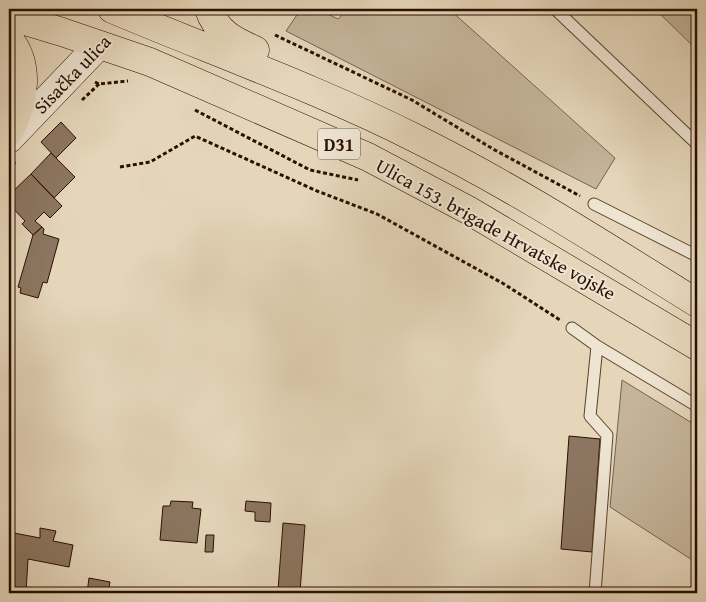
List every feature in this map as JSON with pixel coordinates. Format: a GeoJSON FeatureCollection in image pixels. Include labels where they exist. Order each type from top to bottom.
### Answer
{"type":"FeatureCollection","features":[{"type":"Feature","properties":{"kind":"main road"},"geometry":{"type":"LineString","coordinates":[[209,9],[213,21],[223,32],[261,53],[290,80]]}},
{"type":"Feature","properties":{"kind":"main road","name":"Ulica 153. brigade Hrvatske vojske"},"geometry":{"type":"LineString","coordinates":[[125,11],[290,80],[416,138],[488,176],[697,303]]}},
{"type":"Feature","properties":{"kind":"main road","name":"Sisačka ulica"},"geometry":{"type":"LineString","coordinates":[[9,139],[99,45],[125,11]]}},
{"type":"Feature","properties":{"kind":"main road","name":"Ulica 153. brigade Hrvatske vojske"},"geometry":{"type":"LineString","coordinates":[[9,16],[150,62],[368,157],[468,210],[697,346]]}},
{"type":"Feature","properties":{"kind":"main road"},"geometry":{"type":"LineString","coordinates":[[9,40],[16,47],[23,81],[19,108],[9,132]]}},
{"type":"Feature","properties":{"kind":"lane"},"geometry":{"type":"LineString","coordinates":[[555,9],[697,144]]}},
{"type":"Feature","properties":{"kind":"lane"},"geometry":{"type":"LineString","coordinates":[[594,204],[697,256]]}},
{"type":"Feature","properties":{"kind":"lane"},"geometry":{"type":"LineString","coordinates":[[572,328],[597,346],[697,406]]}},
{"type":"Feature","properties":{"kind":"lane"},"geometry":{"type":"LineString","coordinates":[[595,593],[607,435],[590,416],[597,346]]}},
{"type":"Feature","properties":{"kind":"path"},"geometry":{"type":"LineString","coordinates":[[272,34],[412,100],[493,149],[594,204]]}},
{"type":"Feature","properties":{"kind":"path"},"geometry":{"type":"LineString","coordinates":[[96,83],[134,80]]}},
{"type":"Feature","properties":{"kind":"path"},"geometry":{"type":"LineString","coordinates":[[193,109],[310,170],[365,181]]}},
{"type":"Feature","properties":{"kind":"path"},"geometry":{"type":"LineString","coordinates":[[120,167],[150,162],[195,136],[317,191],[377,214],[504,284],[572,328]]}},
{"type":"Feature","properties":{"kind":"shaded area"},"geometry":{"type":"Polygon","coordinates":[[[301,9],[317,9],[338,19],[348,9],[449,9],[615,158],[596,189],[286,31],[301,9]]]}},
{"type":"Feature","properties":{"kind":"shaded area"},"geometry":{"type":"Polygon","coordinates":[[[655,9],[697,9],[697,50],[655,9]]]}},
{"type":"Feature","properties":{"kind":"shaded area"},"geometry":{"type":"Polygon","coordinates":[[[622,380],[697,426],[697,563],[610,507],[622,380]]]}},
{"type":"Feature","properties":{"kind":"building"},"geometry":{"type":"Polygon","coordinates":[[[61,122],[76,138],[56,158],[41,142],[61,122]]]}},
{"type":"Feature","properties":{"kind":"building"},"geometry":{"type":"Polygon","coordinates":[[[51,153],[75,177],[54,198],[31,174],[51,153]]]}},
{"type":"Feature","properties":{"kind":"building"},"geometry":{"type":"Polygon","coordinates":[[[31,174],[62,206],[50,218],[44,212],[35,221],[42,227],[33,235],[22,224],[25,221],[9,204],[9,195],[31,174]]]}},
{"type":"Feature","properties":{"kind":"building"},"geometry":{"type":"Polygon","coordinates":[[[42,227],[44,229],[43,234],[59,239],[47,283],[43,282],[38,298],[20,293],[21,288],[18,287],[33,235],[42,227]]]}},
{"type":"Feature","properties":{"kind":"building"},"geometry":{"type":"Polygon","coordinates":[[[569,436],[600,439],[592,552],[561,549],[569,436]]]}},
{"type":"Feature","properties":{"kind":"building"},"geometry":{"type":"Polygon","coordinates":[[[171,501],[193,502],[192,508],[201,509],[197,543],[160,540],[163,506],[170,506],[171,501]]]}},
{"type":"Feature","properties":{"kind":"building"},"geometry":{"type":"Polygon","coordinates":[[[246,501],[271,503],[270,522],[255,521],[255,512],[245,511],[246,501]]]}},
{"type":"Feature","properties":{"kind":"building"},"geometry":{"type":"Polygon","coordinates":[[[283,523],[305,525],[300,592],[278,590],[283,523]]]}},
{"type":"Feature","properties":{"kind":"building"},"geometry":{"type":"Polygon","coordinates":[[[40,528],[56,531],[53,541],[73,545],[69,567],[28,559],[26,593],[9,593],[9,532],[40,538],[40,528]]]}},
{"type":"Feature","properties":{"kind":"building"},"geometry":{"type":"Polygon","coordinates":[[[206,535],[214,535],[213,552],[205,552],[206,535]]]}},
{"type":"Feature","properties":{"kind":"building"},"geometry":{"type":"Polygon","coordinates":[[[89,578],[110,582],[108,593],[87,593],[89,578]]]}},
{"type":"Feature","properties":{"kind":"building"},"geometry":{"type":"Polygon","coordinates":[[[153,590],[172,591],[171,593],[152,593],[153,590]]]}}]}
